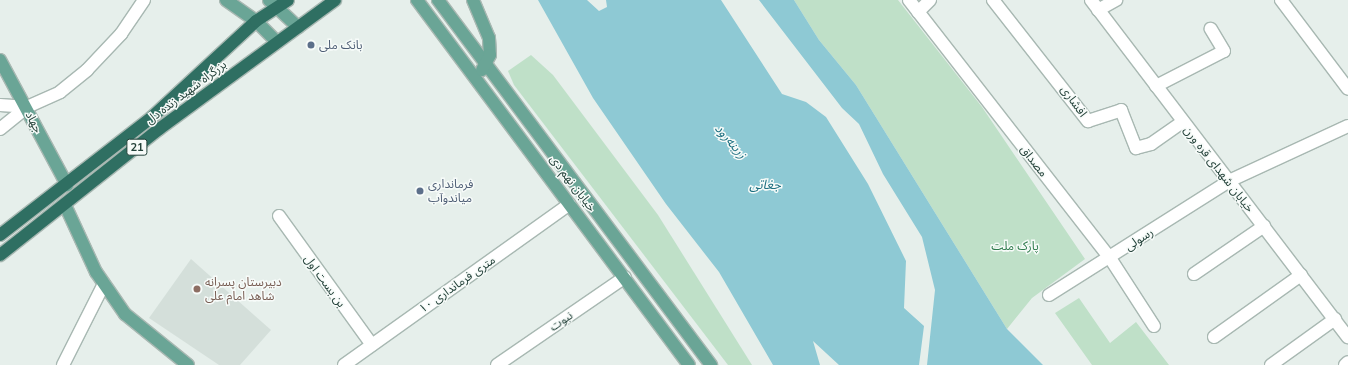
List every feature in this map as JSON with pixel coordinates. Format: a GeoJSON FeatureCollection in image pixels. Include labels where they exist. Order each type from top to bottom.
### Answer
{"type":"FeatureCollection","features":[{"type":"Feature","properties":{"kind":"highway","name":"21"},"geometry":{"type":"LineString","coordinates":[[277,42],[335,0]]}},
{"type":"Feature","properties":{"kind":"highway","name":"21"},"geometry":{"type":"LineString","coordinates":[[256,21],[278,2]]}},
{"type":"Feature","properties":{"kind":"highway","name":"بزرگراه شهید زنده دل"},"geometry":{"type":"LineString","coordinates":[[2,229],[66,185],[192,83],[256,21]]}},
{"type":"Feature","properties":{"kind":"highway","name":"بزرگراه شهید زنده دل"},"geometry":{"type":"LineString","coordinates":[[0,255],[66,205],[159,130],[277,42]]}},
{"type":"Feature","properties":{"kind":"main road"},"geometry":{"type":"LineString","coordinates":[[226,0],[256,21],[277,42]]}},
{"type":"Feature","properties":{"kind":"main road","name":"خیابان نهم دی"},"geometry":{"type":"LineString","coordinates":[[417,0],[625,277],[689,365]]}},
{"type":"Feature","properties":{"kind":"main road","name":"خیابان نهم دی"},"geometry":{"type":"LineString","coordinates":[[438,0],[486,68],[711,365]]}},
{"type":"Feature","properties":{"kind":"main road"},"geometry":{"type":"LineString","coordinates":[[473,0],[489,38],[490,55],[486,68],[473,76]]}},
{"type":"Feature","properties":{"kind":"main road"},"geometry":{"type":"LineString","coordinates":[[278,2],[298,27]]}},
{"type":"Feature","properties":{"kind":"main road","name":"جهاد"},"geometry":{"type":"LineString","coordinates":[[0,60],[27,107],[66,185]]}},
{"type":"Feature","properties":{"kind":"main road"},"geometry":{"type":"LineString","coordinates":[[66,205],[104,284],[125,314],[188,365]]}},
{"type":"Feature","properties":{"kind":"street"},"geometry":{"type":"LineString","coordinates":[[0,129],[27,107],[60,92],[87,70],[121,34],[144,0]]}},
{"type":"Feature","properties":{"kind":"street","name":"مصداق"},"geometry":{"type":"LineString","coordinates":[[909,0],[1110,258],[1154,326]]}},
{"type":"Feature","properties":{"kind":"street"},"geometry":{"type":"LineString","coordinates":[[918,12],[930,0]]}},
{"type":"Feature","properties":{"kind":"street","name":"افشاری"},"geometry":{"type":"LineString","coordinates":[[993,0],[1088,121],[1121,110],[1136,148],[1150,144],[1183,122]]}},
{"type":"Feature","properties":{"kind":"street","name":"خیابان شهدای قره ورن"},"geometry":{"type":"LineString","coordinates":[[1091,0],[1348,337]]}},
{"type":"Feature","properties":{"kind":"street"},"geometry":{"type":"LineString","coordinates":[[1098,10],[1116,0]]}},
{"type":"Feature","properties":{"kind":"street"},"geometry":{"type":"LineString","coordinates":[[1281,0],[1348,89]]}},
{"type":"Feature","properties":{"kind":"street"},"geometry":{"type":"LineString","coordinates":[[1156,86],[1224,51],[1211,29]]}},
{"type":"Feature","properties":{"kind":"street"},"geometry":{"type":"LineString","coordinates":[[0,105],[27,107]]}},
{"type":"Feature","properties":{"kind":"street","name":"رسولی"},"geometry":{"type":"LineString","coordinates":[[1049,295],[1110,258],[1229,181],[1348,126]]}},
{"type":"Feature","properties":{"kind":"street","name":"۱۰ متری فرمانداری"},"geometry":{"type":"LineString","coordinates":[[344,365],[570,204]]}},
{"type":"Feature","properties":{"kind":"street","name":"بن بست اول"},"geometry":{"type":"LineString","coordinates":[[279,216],[372,345]]}},
{"type":"Feature","properties":{"kind":"street"},"geometry":{"type":"LineString","coordinates":[[1194,274],[1264,226]]}},
{"type":"Feature","properties":{"kind":"street"},"geometry":{"type":"LineString","coordinates":[[1214,337],[1301,275]]}},
{"type":"Feature","properties":{"kind":"street","name":"نبوت"},"geometry":{"type":"LineString","coordinates":[[498,365],[625,277]]}},
{"type":"Feature","properties":{"kind":"street"},"geometry":{"type":"LineString","coordinates":[[63,365],[104,284]]}},
{"type":"Feature","properties":{"kind":"street"},"geometry":{"type":"LineString","coordinates":[[1271,365],[1335,319]]}},
{"type":"Feature","properties":{"kind":"street"},"geometry":{"type":"LineString","coordinates":[[1345,365],[1348,362]]}},
{"type":"Feature","properties":{"kind":"shaded area","name":"دبیرستان پسرانه شاهد امام علی"},"geometry":{"type":"Polygon","coordinates":[[[191,259],[271,330],[240,365],[219,365],[149,318],[191,259]]]}},
{"type":"Feature","properties":{"kind":"green space","name":"پارک ملت"},"geometry":{"type":"Polygon","coordinates":[[[794,0],[898,0],[982,107],[1085,259],[1032,298],[1007,329],[856,85],[819,40],[794,0]]]}},
{"type":"Feature","properties":{"kind":"green space"},"geometry":{"type":"Polygon","coordinates":[[[531,55],[553,75],[658,215],[752,365],[728,365],[514,85],[508,71],[531,55]]]}},
{"type":"Feature","properties":{"kind":"green space"},"geometry":{"type":"Polygon","coordinates":[[[1079,298],[1110,343],[1136,322],[1169,365],[1092,365],[1055,313],[1079,298]]]}},
{"type":"Feature","properties":{"kind":"water","name":"جغاتی"},"geometry":{"type":"Polygon","coordinates":[[[538,0],[587,0],[599,11],[607,7],[606,0],[721,0],[782,94],[806,102],[826,117],[868,184],[906,261],[904,308],[924,326],[919,365],[839,365],[813,341],[820,365],[773,365],[719,272],[666,204],[593,98],[538,0]]]}},
{"type":"Feature","properties":{"kind":"water"},"geometry":{"type":"Polygon","coordinates":[[[759,0],[794,0],[819,40],[856,85],[1007,329],[1043,365],[927,365],[935,290],[922,237],[883,174],[859,124],[842,108],[759,0]]]}},
{"type":"Feature","properties":{"kind":"place","name":"بانک ملی"},"geometry":{"type":"Point","coordinates":[311,45]}},
{"type":"Feature","properties":{"kind":"place","name":"فرمانداری میاندوآب"},"geometry":{"type":"Point","coordinates":[420,191]}},
{"type":"Feature","properties":{"kind":"place","name":"دبیرستان پسرانه شاهد امام علی"},"geometry":{"type":"Point","coordinates":[197,289]}},
{"type":"Feature","properties":{"kind":"water label","name":"زرینه‌رود"},"geometry":{"type":"Point","coordinates":[731,141]}}]}
